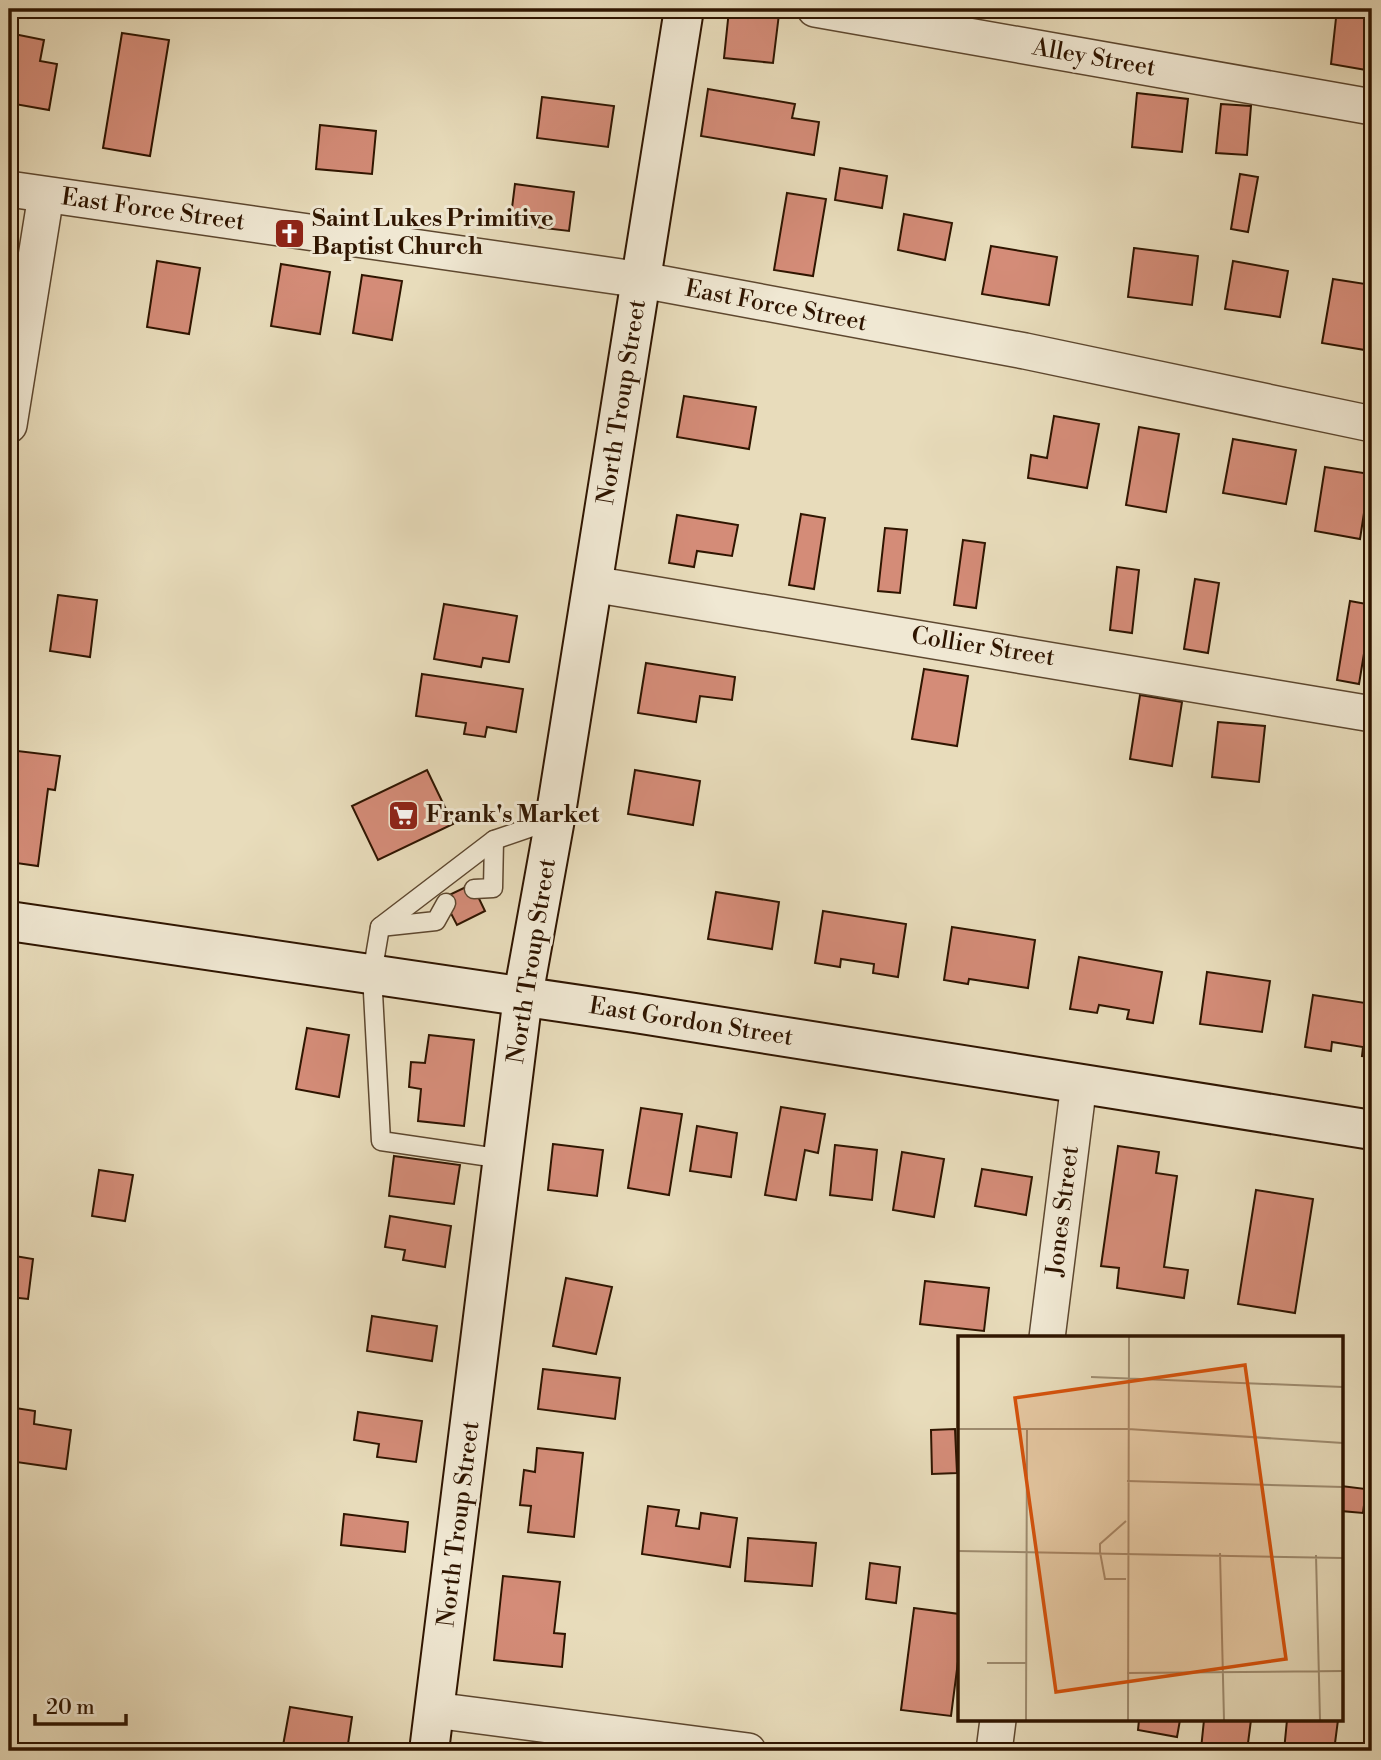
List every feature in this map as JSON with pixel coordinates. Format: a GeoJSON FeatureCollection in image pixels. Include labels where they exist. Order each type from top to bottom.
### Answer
{"type":"FeatureCollection","features":[{"type":"Feature","properties":{"kind":"street","name":"North Troup Street"},"geometry":{"type":"LineString","coordinates":[[429,1751],[523,996],[555,819],[684,9]]}},
{"type":"Feature","properties":{"kind":"street","name":"Alley Street"},"geometry":{"type":"LineString","coordinates":[[815,9],[1372,107]]}},
{"type":"Feature","properties":{"kind":"street","name":"East Force Street"},"geometry":{"type":"LineString","coordinates":[[9,189],[642,280],[1026,351],[1372,424]]}},
{"type":"Feature","properties":{"kind":"street"},"geometry":{"type":"LineString","coordinates":[[9,425],[46,195]]}},
{"type":"Feature","properties":{"kind":"street","name":"Collier Street"},"geometry":{"type":"LineString","coordinates":[[592,584],[1372,714]]}},
{"type":"Feature","properties":{"kind":"street","name":"East Gordon Street"},"geometry":{"type":"LineString","coordinates":[[9,921],[523,996],[1372,1130]]}},
{"type":"Feature","properties":{"kind":"street","name":"Jones Street"},"geometry":{"type":"LineString","coordinates":[[1046,1336],[1079,1083]]}},
{"type":"Feature","properties":{"kind":"street"},"geometry":{"type":"LineString","coordinates":[[435,1710],[748,1751]]}},
{"type":"Feature","properties":{"kind":"street"},"geometry":{"type":"LineString","coordinates":[[994,1751],[998,1722]]}},
{"type":"Feature","properties":{"kind":"lane"},"geometry":{"type":"LineString","coordinates":[[503,1159],[381,1141],[372,974],[380,927],[494,840],[555,819]]}},
{"type":"Feature","properties":{"kind":"lane"},"geometry":{"type":"LineString","coordinates":[[483,907],[494,888],[494,840]]}},
{"type":"Feature","properties":{"kind":"lane"},"geometry":{"type":"LineString","coordinates":[[474,889],[494,888]]}},
{"type":"Feature","properties":{"kind":"lane"},"geometry":{"type":"LineString","coordinates":[[380,927],[445,921],[446,902]]}},
{"type":"Feature","properties":{"kind":"building"},"geometry":{"type":"Polygon","coordinates":[[[1337,9],[1372,9],[1372,71],[1331,64],[1337,9]]]}},
{"type":"Feature","properties":{"kind":"building"},"geometry":{"type":"Polygon","coordinates":[[[729,10],[779,14],[773,63],[724,58],[729,10]]]}},
{"type":"Feature","properties":{"kind":"building"},"geometry":{"type":"Polygon","coordinates":[[[9,33],[44,40],[40,61],[57,64],[49,110],[9,103],[9,33]]]}},
{"type":"Feature","properties":{"kind":"building"},"geometry":{"type":"Polygon","coordinates":[[[122,33],[169,40],[150,156],[103,148],[122,33]]]}},
{"type":"Feature","properties":{"kind":"building"},"geometry":{"type":"Polygon","coordinates":[[[708,89],[795,104],[792,118],[819,122],[814,155],[701,136],[708,89]]]}},
{"type":"Feature","properties":{"kind":"building"},"geometry":{"type":"Polygon","coordinates":[[[1137,93],[1188,99],[1182,152],[1132,147],[1137,93]]]}},
{"type":"Feature","properties":{"kind":"building"},"geometry":{"type":"Polygon","coordinates":[[[542,97],[614,106],[608,147],[537,138],[542,97]]]}},
{"type":"Feature","properties":{"kind":"building"},"geometry":{"type":"Polygon","coordinates":[[[1221,104],[1251,106],[1247,155],[1216,153],[1221,104]]]}},
{"type":"Feature","properties":{"kind":"building"},"geometry":{"type":"Polygon","coordinates":[[[320,125],[376,131],[372,174],[316,169],[320,125]]]}},
{"type":"Feature","properties":{"kind":"building"},"geometry":{"type":"Polygon","coordinates":[[[840,168],[887,176],[882,208],[835,200],[840,168]]]}},
{"type":"Feature","properties":{"kind":"building"},"geometry":{"type":"Polygon","coordinates":[[[1240,174],[1258,177],[1248,232],[1231,229],[1240,174]]]}},
{"type":"Feature","properties":{"kind":"building"},"geometry":{"type":"Polygon","coordinates":[[[515,184],[574,192],[569,231],[510,224],[515,184]]]}},
{"type":"Feature","properties":{"kind":"building"},"geometry":{"type":"Polygon","coordinates":[[[787,193],[826,199],[813,276],[774,270],[787,193]]]}},
{"type":"Feature","properties":{"kind":"building"},"geometry":{"type":"Polygon","coordinates":[[[904,214],[952,223],[945,260],[898,250],[904,214]]]}},
{"type":"Feature","properties":{"kind":"building"},"geometry":{"type":"Polygon","coordinates":[[[991,246],[1057,257],[1049,305],[982,294],[991,246]]]}},
{"type":"Feature","properties":{"kind":"building"},"geometry":{"type":"Polygon","coordinates":[[[1134,248],[1198,256],[1192,305],[1128,297],[1134,248]]]}},
{"type":"Feature","properties":{"kind":"building"},"geometry":{"type":"Polygon","coordinates":[[[157,261],[200,268],[189,334],[147,327],[157,261]]]}},
{"type":"Feature","properties":{"kind":"building"},"geometry":{"type":"Polygon","coordinates":[[[1233,261],[1288,271],[1280,317],[1225,309],[1233,261]]]}},
{"type":"Feature","properties":{"kind":"building"},"geometry":{"type":"Polygon","coordinates":[[[281,264],[330,272],[320,334],[271,326],[281,264]]]}},
{"type":"Feature","properties":{"kind":"building"},"geometry":{"type":"Polygon","coordinates":[[[362,275],[402,281],[392,340],[353,333],[362,275]]]}},
{"type":"Feature","properties":{"kind":"building"},"geometry":{"type":"Polygon","coordinates":[[[1333,279],[1372,285],[1372,307],[1365,350],[1322,343],[1333,279]]]}},
{"type":"Feature","properties":{"kind":"building"},"geometry":{"type":"Polygon","coordinates":[[[684,396],[756,407],[749,449],[677,437],[684,396]]]}},
{"type":"Feature","properties":{"kind":"building"},"geometry":{"type":"Polygon","coordinates":[[[1054,416],[1099,424],[1087,488],[1028,478],[1031,455],[1047,458],[1054,416]]]}},
{"type":"Feature","properties":{"kind":"building"},"geometry":{"type":"Polygon","coordinates":[[[1139,427],[1179,434],[1166,512],[1126,505],[1139,427]]]}},
{"type":"Feature","properties":{"kind":"building"},"geometry":{"type":"Polygon","coordinates":[[[1233,439],[1296,450],[1286,504],[1223,493],[1233,439]]]}},
{"type":"Feature","properties":{"kind":"building"},"geometry":{"type":"Polygon","coordinates":[[[1325,467],[1370,474],[1360,539],[1315,531],[1325,467]]]}},
{"type":"Feature","properties":{"kind":"building"},"geometry":{"type":"Polygon","coordinates":[[[801,514],[825,518],[814,589],[789,585],[801,514]]]}},
{"type":"Feature","properties":{"kind":"building"},"geometry":{"type":"Polygon","coordinates":[[[677,515],[738,525],[732,556],[697,551],[694,567],[669,563],[677,515]]]}},
{"type":"Feature","properties":{"kind":"building"},"geometry":{"type":"Polygon","coordinates":[[[885,528],[907,530],[900,593],[878,591],[885,528]]]}},
{"type":"Feature","properties":{"kind":"building"},"geometry":{"type":"Polygon","coordinates":[[[963,540],[985,543],[976,608],[954,605],[963,540]]]}},
{"type":"Feature","properties":{"kind":"building"},"geometry":{"type":"Polygon","coordinates":[[[1117,567],[1139,570],[1132,633],[1110,630],[1117,567]]]}},
{"type":"Feature","properties":{"kind":"building"},"geometry":{"type":"Polygon","coordinates":[[[1195,579],[1219,583],[1208,653],[1184,649],[1195,579]]]}},
{"type":"Feature","properties":{"kind":"building"},"geometry":{"type":"Polygon","coordinates":[[[58,595],[97,600],[90,657],[50,651],[58,595]]]}},
{"type":"Feature","properties":{"kind":"building"},"geometry":{"type":"Polygon","coordinates":[[[1350,601],[1372,605],[1359,684],[1337,680],[1350,601]]]}},
{"type":"Feature","properties":{"kind":"building"},"geometry":{"type":"Polygon","coordinates":[[[444,604],[517,616],[509,662],[483,658],[481,667],[434,659],[444,604]]]}},
{"type":"Feature","properties":{"kind":"building"},"geometry":{"type":"Polygon","coordinates":[[[646,663],[735,677],[732,700],[700,696],[696,722],[638,713],[646,663]]]}},
{"type":"Feature","properties":{"kind":"building"},"geometry":{"type":"Polygon","coordinates":[[[924,669],[968,676],[957,746],[912,739],[924,669]]]}},
{"type":"Feature","properties":{"kind":"building"},"geometry":{"type":"Polygon","coordinates":[[[422,674],[523,689],[516,732],[487,727],[485,737],[464,734],[466,723],[416,716],[422,674]]]}},
{"type":"Feature","properties":{"kind":"building"},"geometry":{"type":"Polygon","coordinates":[[[1140,695],[1182,702],[1172,766],[1130,759],[1140,695]]]}},
{"type":"Feature","properties":{"kind":"building"},"geometry":{"type":"Polygon","coordinates":[[[1218,722],[1265,726],[1259,782],[1212,777],[1218,722]]]}},
{"type":"Feature","properties":{"kind":"building"},"geometry":{"type":"Polygon","coordinates":[[[9,750],[60,756],[55,790],[48,789],[38,866],[9,862],[9,750]]]}},
{"type":"Feature","properties":{"kind":"building","name":"Frank's Market"},"geometry":{"type":"Polygon","coordinates":[[[427,770],[453,824],[378,860],[352,806],[427,770]]]}},
{"type":"Feature","properties":{"kind":"building"},"geometry":{"type":"Polygon","coordinates":[[[635,770],[700,781],[693,825],[628,814],[635,770]]]}},
{"type":"Feature","properties":{"kind":"building"},"geometry":{"type":"Polygon","coordinates":[[[472,884],[485,911],[457,925],[443,898],[472,884]]]}},
{"type":"Feature","properties":{"kind":"building"},"geometry":{"type":"Polygon","coordinates":[[[716,892],[779,902],[772,949],[708,939],[716,892]]]}},
{"type":"Feature","properties":{"kind":"building"},"geometry":{"type":"Polygon","coordinates":[[[823,911],[906,924],[898,977],[873,973],[874,964],[841,959],[840,967],[815,963],[823,911]]]}},
{"type":"Feature","properties":{"kind":"building"},"geometry":{"type":"Polygon","coordinates":[[[952,927],[1035,940],[1028,988],[969,979],[968,984],[944,980],[952,927]]]}},
{"type":"Feature","properties":{"kind":"building"},"geometry":{"type":"Polygon","coordinates":[[[1079,957],[1162,972],[1153,1023],[1127,1019],[1129,1010],[1099,1005],[1097,1013],[1070,1009],[1079,957]]]}},
{"type":"Feature","properties":{"kind":"building"},"geometry":{"type":"Polygon","coordinates":[[[1207,972],[1270,981],[1262,1032],[1200,1024],[1207,972]]]}},
{"type":"Feature","properties":{"kind":"building"},"geometry":{"type":"Polygon","coordinates":[[[1313,995],[1372,1004],[1372,1057],[1362,1056],[1363,1047],[1332,1042],[1331,1051],[1305,1047],[1313,995]]]}},
{"type":"Feature","properties":{"kind":"building"},"geometry":{"type":"Polygon","coordinates":[[[307,1028],[349,1035],[339,1097],[296,1089],[307,1028]]]}},
{"type":"Feature","properties":{"kind":"building"},"geometry":{"type":"Polygon","coordinates":[[[429,1035],[474,1040],[464,1126],[418,1121],[421,1089],[409,1087],[411,1062],[425,1063],[429,1035]]]}},
{"type":"Feature","properties":{"kind":"building"},"geometry":{"type":"Polygon","coordinates":[[[781,1107],[825,1114],[818,1153],[805,1150],[796,1200],[765,1195],[781,1107]]]}},
{"type":"Feature","properties":{"kind":"building"},"geometry":{"type":"Polygon","coordinates":[[[641,1108],[682,1114],[669,1195],[628,1188],[641,1108]]]}},
{"type":"Feature","properties":{"kind":"building"},"geometry":{"type":"Polygon","coordinates":[[[697,1126],[737,1133],[731,1177],[690,1171],[697,1126]]]}},
{"type":"Feature","properties":{"kind":"building"},"geometry":{"type":"Polygon","coordinates":[[[553,1144],[603,1150],[597,1196],[548,1190],[553,1144]]]}},
{"type":"Feature","properties":{"kind":"building"},"geometry":{"type":"Polygon","coordinates":[[[835,1145],[877,1150],[872,1200],[830,1195],[835,1145]]]}},
{"type":"Feature","properties":{"kind":"building"},"geometry":{"type":"Polygon","coordinates":[[[1118,1146],[1159,1152],[1156,1173],[1177,1176],[1164,1267],[1188,1270],[1184,1298],[1117,1288],[1119,1268],[1101,1266],[1118,1146]]]}},
{"type":"Feature","properties":{"kind":"building"},"geometry":{"type":"Polygon","coordinates":[[[902,1152],[944,1159],[934,1217],[893,1210],[902,1152]]]}},
{"type":"Feature","properties":{"kind":"building"},"geometry":{"type":"Polygon","coordinates":[[[394,1156],[460,1165],[454,1204],[389,1196],[394,1156]]]}},
{"type":"Feature","properties":{"kind":"building"},"geometry":{"type":"Polygon","coordinates":[[[982,1169],[1032,1177],[1026,1215],[975,1206],[982,1169]]]}},
{"type":"Feature","properties":{"kind":"building"},"geometry":{"type":"Polygon","coordinates":[[[99,1170],[133,1175],[125,1221],[92,1216],[99,1170]]]}},
{"type":"Feature","properties":{"kind":"building"},"geometry":{"type":"Polygon","coordinates":[[[1256,1190],[1313,1199],[1295,1313],[1238,1304],[1256,1190]]]}},
{"type":"Feature","properties":{"kind":"building"},"geometry":{"type":"Polygon","coordinates":[[[390,1216],[451,1226],[445,1267],[403,1260],[405,1250],[385,1247],[390,1216]]]}},
{"type":"Feature","properties":{"kind":"building"},"geometry":{"type":"Polygon","coordinates":[[[9,1255],[33,1259],[28,1299],[9,1297],[9,1255]]]}},
{"type":"Feature","properties":{"kind":"building"},"geometry":{"type":"Polygon","coordinates":[[[566,1278],[612,1287],[596,1354],[553,1346],[566,1278]]]}},
{"type":"Feature","properties":{"kind":"building"},"geometry":{"type":"Polygon","coordinates":[[[925,1281],[989,1288],[984,1331],[920,1324],[925,1281]]]}},
{"type":"Feature","properties":{"kind":"building"},"geometry":{"type":"Polygon","coordinates":[[[372,1316],[437,1326],[432,1361],[367,1351],[372,1316]]]}},
{"type":"Feature","properties":{"kind":"building"},"geometry":{"type":"Polygon","coordinates":[[[543,1369],[620,1378],[615,1419],[538,1409],[543,1369]]]}},
{"type":"Feature","properties":{"kind":"building"},"geometry":{"type":"Polygon","coordinates":[[[9,1407],[35,1411],[34,1424],[71,1430],[66,1469],[9,1461],[9,1407]]]}},
{"type":"Feature","properties":{"kind":"building"},"geometry":{"type":"Polygon","coordinates":[[[358,1412],[422,1421],[416,1462],[377,1457],[379,1444],[354,1440],[358,1412]]]}},
{"type":"Feature","properties":{"kind":"building"},"geometry":{"type":"Polygon","coordinates":[[[955,1429],[957,1473],[932,1474],[931,1430],[955,1429]]]}},
{"type":"Feature","properties":{"kind":"building"},"geometry":{"type":"Polygon","coordinates":[[[537,1448],[583,1453],[574,1537],[528,1532],[531,1506],[520,1505],[524,1470],[535,1472],[537,1448]]]}},
{"type":"Feature","properties":{"kind":"building"},"geometry":{"type":"Polygon","coordinates":[[[1342,1486],[1366,1489],[1363,1513],[1342,1511],[1342,1486]]]}},
{"type":"Feature","properties":{"kind":"building"},"geometry":{"type":"Polygon","coordinates":[[[648,1506],[679,1510],[676,1526],[699,1529],[701,1513],[737,1518],[730,1567],[642,1554],[648,1506]]]}},
{"type":"Feature","properties":{"kind":"building"},"geometry":{"type":"Polygon","coordinates":[[[344,1514],[408,1522],[405,1552],[341,1545],[344,1514]]]}},
{"type":"Feature","properties":{"kind":"building"},"geometry":{"type":"Polygon","coordinates":[[[748,1538],[816,1543],[812,1586],[745,1581],[748,1538]]]}},
{"type":"Feature","properties":{"kind":"building"},"geometry":{"type":"Polygon","coordinates":[[[870,1563],[900,1567],[896,1603],[866,1599],[870,1563]]]}},
{"type":"Feature","properties":{"kind":"building"},"geometry":{"type":"Polygon","coordinates":[[[503,1576],[560,1582],[554,1633],[565,1634],[562,1667],[494,1660],[503,1576]]]}},
{"type":"Feature","properties":{"kind":"building"},"geometry":{"type":"Polygon","coordinates":[[[914,1608],[958,1614],[958,1662],[951,1716],[901,1710],[914,1608]]]}},
{"type":"Feature","properties":{"kind":"building"},"geometry":{"type":"Polygon","coordinates":[[[290,1707],[352,1717],[347,1751],[282,1751],[290,1707]]]}},
{"type":"Feature","properties":{"kind":"building"},"geometry":{"type":"Polygon","coordinates":[[[1139,1722],[1180,1722],[1177,1737],[1138,1730],[1139,1722]]]}},
{"type":"Feature","properties":{"kind":"building"},"geometry":{"type":"Polygon","coordinates":[[[1204,1722],[1251,1722],[1247,1751],[1201,1749],[1204,1722]]]}},
{"type":"Feature","properties":{"kind":"building"},"geometry":{"type":"Polygon","coordinates":[[[1287,1722],[1338,1722],[1334,1751],[1284,1751],[1287,1722]]]}},
{"type":"Feature","properties":{"kind":"place","name":"Saint Lukes Primitive Baptist Church"},"geometry":{"type":"Point","coordinates":[289,233]}},
{"type":"Feature","properties":{"kind":"place","name":"Frank's Market"},"geometry":{"type":"Point","coordinates":[403,815]}}]}
